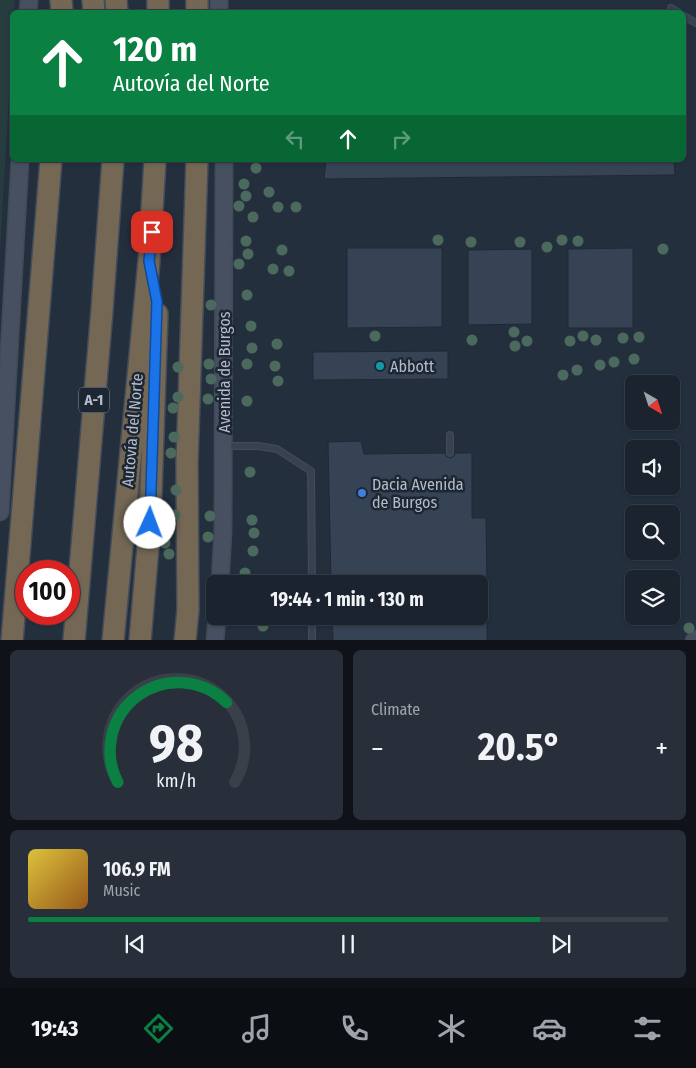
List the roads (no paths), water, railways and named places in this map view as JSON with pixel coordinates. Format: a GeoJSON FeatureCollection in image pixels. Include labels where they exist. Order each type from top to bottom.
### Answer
{"type":"FeatureCollection","features":[{"type":"Feature","properties":{"kind":"highway"},"geometry":{"type":"LineString","coordinates":[[12,640],[50,162]]}},
{"type":"Feature","properties":{"kind":"highway"},"geometry":{"type":"LineString","coordinates":[[100,162],[102,310]]}},
{"type":"Feature","properties":{"kind":"highway","name":"A-1"},"geometry":{"type":"LineString","coordinates":[[74,640],[113,162]]}},
{"type":"Feature","properties":{"kind":"highway","name":"Autovía del Norte"},"geometry":{"type":"LineString","coordinates":[[113,640],[149,261],[155,162]]}},
{"type":"Feature","properties":{"kind":"highway"},"geometry":{"type":"LineString","coordinates":[[185,640],[188,610],[187,462],[197,162]]}},
{"type":"Feature","properties":{"kind":"highway"},"geometry":{"type":"LineString","coordinates":[[140,640],[150,523],[157,302],[149,261]]}},
{"type":"Feature","properties":{"kind":"street"},"geometry":{"type":"LineString","coordinates":[[0,512],[20,162]]}},
{"type":"Feature","properties":{"kind":"street","name":"Avenida de Burgos"},"geometry":{"type":"LineString","coordinates":[[221,575],[224,446],[224,162]]}},
{"type":"Feature","properties":{"kind":"street"},"geometry":{"type":"LineString","coordinates":[[215,640],[216,625]]}},
{"type":"Feature","properties":{"kind":"lane"},"geometry":{"type":"LineString","coordinates":[[671,8],[674,10]]}},
{"type":"Feature","properties":{"kind":"lane"},"geometry":{"type":"LineString","coordinates":[[450,435],[450,453]]}},
{"type":"Feature","properties":{"kind":"lane"},"geometry":{"type":"LineString","coordinates":[[224,446],[258,446],[278,449],[311,471],[312,575]]}},
{"type":"Feature","properties":{"kind":"lane"},"geometry":{"type":"LineString","coordinates":[[312,625],[312,640]]}},
{"type":"Feature","properties":{"kind":"place","name":"Abbott"},"geometry":{"type":"Point","coordinates":[380,366]}},
{"type":"Feature","properties":{"kind":"place","name":"Dacia Avenida de Burgos"},"geometry":{"type":"Point","coordinates":[362,493]}}]}
